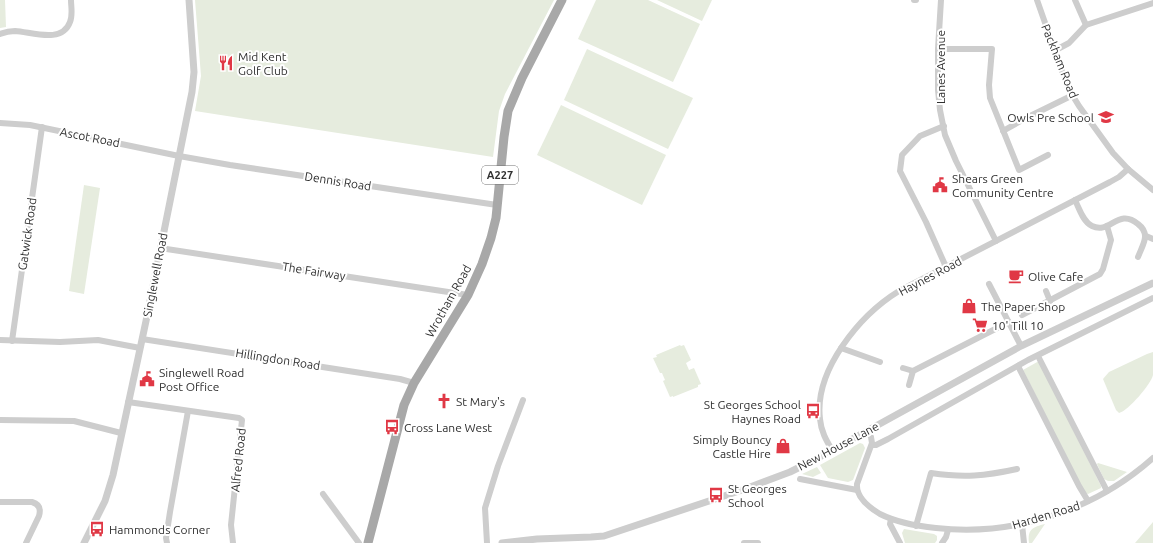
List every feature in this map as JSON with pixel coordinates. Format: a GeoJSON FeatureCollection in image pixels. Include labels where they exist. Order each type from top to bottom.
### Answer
{"type":"FeatureCollection","features":[{"type":"Feature","properties":{"kind":"main road","name":"Wrotham Road"},"geometry":{"type":"LineString","coordinates":[[368,543],[404,405],[414,383],[468,295],[491,238],[497,205],[508,111],[522,78],[562,0]]}},
{"type":"Feature","properties":{"kind":"street"},"geometry":{"type":"LineString","coordinates":[[0,34],[16,31],[44,35],[57,34],[70,24],[72,14],[71,0]]}},
{"type":"Feature","properties":{"kind":"street","name":"Singlewell Road"},"geometry":{"type":"LineString","coordinates":[[84,543],[105,501],[113,474],[179,156],[194,77],[189,0]]}},
{"type":"Feature","properties":{"kind":"street","name":"Lanes Avenue"},"geometry":{"type":"LineString","coordinates":[[941,0],[938,49],[938,90],[945,135],[953,155],[996,241]]}},
{"type":"Feature","properties":{"kind":"street","name":"Packham Road"},"geometry":{"type":"LineString","coordinates":[[1037,0],[1054,51],[1072,95],[1093,128],[1113,153],[1153,190]]}},
{"type":"Feature","properties":{"kind":"street"},"geometry":{"type":"LineString","coordinates":[[1075,0],[1086,25]]}},
{"type":"Feature","properties":{"kind":"street"},"geometry":{"type":"LineString","coordinates":[[1054,51],[1069,44],[1086,25],[1153,3]]}},
{"type":"Feature","properties":{"kind":"street"},"geometry":{"type":"LineString","coordinates":[[938,49],[992,49],[989,85],[990,98],[1019,170],[1048,155]]}},
{"type":"Feature","properties":{"kind":"street"},"geometry":{"type":"LineString","coordinates":[[1003,131],[1072,95]]}},
{"type":"Feature","properties":{"kind":"street","name":"Ascot Road"},"geometry":{"type":"LineString","coordinates":[[0,123],[42,127],[179,156]]}},
{"type":"Feature","properties":{"kind":"street"},"geometry":{"type":"LineString","coordinates":[[944,126],[920,136],[902,154],[900,171],[926,222],[946,267]]}},
{"type":"Feature","properties":{"kind":"street","name":"Gatwick Road"},"geometry":{"type":"LineString","coordinates":[[12,341],[42,127]]}},
{"type":"Feature","properties":{"kind":"street","name":"Dennis Road"},"geometry":{"type":"LineString","coordinates":[[179,156],[497,205]]}},
{"type":"Feature","properties":{"kind":"street","name":"Haynes Road"},"geometry":{"type":"LineString","coordinates":[[832,450],[822,429],[820,404],[828,374],[841,348],[862,321],[879,305],[899,291],[1117,178],[1128,168]]}},
{"type":"Feature","properties":{"kind":"street"},"geometry":{"type":"LineString","coordinates":[[1075,200],[1082,214],[1090,225],[1100,228],[1123,218],[1128,218],[1141,226],[1145,231],[1146,236],[1138,257]]}},
{"type":"Feature","properties":{"kind":"street"},"geometry":{"type":"LineString","coordinates":[[1022,316],[1095,278],[1101,273],[1111,240],[1107,226]]}},
{"type":"Feature","properties":{"kind":"street"},"geometry":{"type":"LineString","coordinates":[[1146,236],[1153,239]]}},
{"type":"Feature","properties":{"kind":"street","name":"The Fairway"},"geometry":{"type":"LineString","coordinates":[[160,248],[468,295]]}},
{"type":"Feature","properties":{"kind":"street"},"geometry":{"type":"LineString","coordinates":[[989,284],[1020,346]]}},
{"type":"Feature","properties":{"kind":"street","name":"New House Lane"},"geometry":{"type":"LineString","coordinates":[[502,543],[537,539],[591,537],[605,539],[770,480],[790,472],[832,450],[1020,346],[1153,284]]}},
{"type":"Feature","properties":{"kind":"street"},"geometry":{"type":"LineString","coordinates":[[1046,291],[1050,301]]}},
{"type":"Feature","properties":{"kind":"street","name":"New House Lane"},"geometry":{"type":"LineString","coordinates":[[872,445],[876,445],[888,439],[1018,366],[1153,298]]}},
{"type":"Feature","properties":{"kind":"street"},"geometry":{"type":"LineString","coordinates":[[903,368],[913,371],[1009,322]]}},
{"type":"Feature","properties":{"kind":"street","name":"Hillingdon Road"},"geometry":{"type":"LineString","coordinates":[[142,339],[400,379],[414,383]]}},
{"type":"Feature","properties":{"kind":"street"},"geometry":{"type":"LineString","coordinates":[[0,340],[60,342],[98,340],[140,348]]}},
{"type":"Feature","properties":{"kind":"street"},"geometry":{"type":"LineString","coordinates":[[841,348],[880,362]]}},
{"type":"Feature","properties":{"kind":"street"},"geometry":{"type":"LineString","coordinates":[[1038,356],[1107,491]]}},
{"type":"Feature","properties":{"kind":"street"},"geometry":{"type":"LineString","coordinates":[[1018,366],[1088,501]]}},
{"type":"Feature","properties":{"kind":"street"},"geometry":{"type":"LineString","coordinates":[[909,385],[913,371]]}},
{"type":"Feature","properties":{"kind":"street"},"geometry":{"type":"LineString","coordinates":[[487,543],[484,508],[523,400]]}},
{"type":"Feature","properties":{"kind":"street","name":"Alfred Road"},"geometry":{"type":"LineString","coordinates":[[128,402],[238,418],[242,420],[231,525],[233,543]]}},
{"type":"Feature","properties":{"kind":"street"},"geometry":{"type":"LineString","coordinates":[[167,543],[169,519],[188,411]]}},
{"type":"Feature","properties":{"kind":"street"},"geometry":{"type":"LineString","coordinates":[[0,420],[74,421],[121,433]]}},
{"type":"Feature","properties":{"kind":"street"},"geometry":{"type":"LineString","coordinates":[[857,490],[872,445],[871,437],[867,431]]}},
{"type":"Feature","properties":{"kind":"street","name":"Harden Road"},"geometry":{"type":"LineString","coordinates":[[857,490],[869,506],[891,519],[916,526],[948,530],[986,529],[1022,524],[1056,514],[1088,501],[1128,478],[1153,458]]}},
{"type":"Feature","properties":{"kind":"street"},"geometry":{"type":"LineString","coordinates":[[916,526],[931,473],[951,476],[972,476],[1017,469]]}},
{"type":"Feature","properties":{"kind":"street","name":"New House Lane"},"geometry":{"type":"LineString","coordinates":[[800,478],[857,490]]}},
{"type":"Feature","properties":{"kind":"street"},"geometry":{"type":"LineString","coordinates":[[322,494],[359,543]]}},
{"type":"Feature","properties":{"kind":"street"},"geometry":{"type":"LineString","coordinates":[[0,502],[32,502],[39,506],[39,516],[26,543]]}},
{"type":"Feature","properties":{"kind":"street"},"geometry":{"type":"LineString","coordinates":[[891,519],[890,524],[900,543]]}},
{"type":"Feature","properties":{"kind":"street"},"geometry":{"type":"LineString","coordinates":[[1022,524],[1024,543]]}},
{"type":"Feature","properties":{"kind":"street"},"geometry":{"type":"LineString","coordinates":[[942,543],[948,530]]}},
{"type":"Feature","properties":{"kind":"street"},"geometry":{"type":"LineString","coordinates":[[744,543],[758,543]]}},
{"type":"Feature","properties":{"kind":"shaded area"},"geometry":{"type":"Polygon","coordinates":[[[0,0],[5,0],[6,27],[0,28],[0,0]]]}},
{"type":"Feature","properties":{"kind":"shaded area","name":"Mid Kent Golf Club"},"geometry":{"type":"Polygon","coordinates":[[[195,0],[554,0],[505,94],[499,111],[493,157],[195,111],[201,76],[195,0]]]}},
{"type":"Feature","properties":{"kind":"shaded area"},"geometry":{"type":"Polygon","coordinates":[[[596,0],[648,0],[700,24],[673,82],[578,39],[596,0]]]}},
{"type":"Feature","properties":{"kind":"shaded area"},"geometry":{"type":"Polygon","coordinates":[[[657,0],[712,0],[702,21],[657,0]]]}},
{"type":"Feature","properties":{"kind":"shaded area"},"geometry":{"type":"Polygon","coordinates":[[[587,49],[693,98],[668,149],[564,100],[587,49]]]}},
{"type":"Feature","properties":{"kind":"shaded area"},"geometry":{"type":"Polygon","coordinates":[[[561,105],[666,155],[642,205],[537,155],[561,105]]]}},
{"type":"Feature","properties":{"kind":"shaded area"},"geometry":{"type":"Polygon","coordinates":[[[84,185],[100,188],[84,294],[69,291],[84,185]]]}},
{"type":"Feature","properties":{"kind":"shaded area"},"geometry":{"type":"Polygon","coordinates":[[[680,345],[684,345],[691,360],[686,363],[689,370],[694,368],[701,384],[698,385],[698,387],[670,397],[663,381],[665,380],[662,373],[660,373],[653,358],[657,357],[656,355],[680,345]]]}},
{"type":"Feature","properties":{"kind":"shaded area"},"geometry":{"type":"Polygon","coordinates":[[[1153,352],[1153,375],[1151,379],[1144,390],[1133,402],[1119,413],[1116,410],[1103,379],[1109,372],[1153,352]]]}},
{"type":"Feature","properties":{"kind":"shaded area"},"geometry":{"type":"Polygon","coordinates":[[[1039,361],[1101,486],[1101,488],[1088,494],[1085,493],[1023,370],[1039,361]]]}},
{"type":"Feature","properties":{"kind":"shaded area"},"geometry":{"type":"Polygon","coordinates":[[[860,443],[863,444],[865,448],[853,480],[848,482],[828,478],[820,465],[860,443]]]}},
{"type":"Feature","properties":{"kind":"shaded area"},"geometry":{"type":"Polygon","coordinates":[[[1098,463],[1127,472],[1114,481],[1108,481],[1104,479],[1097,464],[1098,463]]]}},
{"type":"Feature","properties":{"kind":"shaded area"},"geometry":{"type":"Polygon","coordinates":[[[817,467],[821,473],[813,477],[802,474],[817,467]]]}},
{"type":"Feature","properties":{"kind":"shaded area"},"geometry":{"type":"Polygon","coordinates":[[[1153,522],[1153,543],[1135,543],[1153,522]]]}},
{"type":"Feature","properties":{"kind":"shaded area"},"geometry":{"type":"Polygon","coordinates":[[[1045,524],[1032,543],[1029,543],[1029,535],[1032,529],[1045,524]]]}},
{"type":"Feature","properties":{"kind":"shaded area"},"geometry":{"type":"Polygon","coordinates":[[[904,529],[934,534],[937,536],[937,540],[935,543],[905,543],[902,533],[904,529]]]}},
{"type":"Feature","properties":{"kind":"place","name":"Mid Kent Golf Club"},"geometry":{"type":"Point","coordinates":[226,63]}},
{"type":"Feature","properties":{"kind":"place","name":"Owls Pre School"},"geometry":{"type":"Point","coordinates":[1106,117]}},
{"type":"Feature","properties":{"kind":"place","name":"Shears Green Community Centre"},"geometry":{"type":"Point","coordinates":[940,185]}},
{"type":"Feature","properties":{"kind":"place","name":"Olive Cafe"},"geometry":{"type":"Point","coordinates":[1016,276]}},
{"type":"Feature","properties":{"kind":"place","name":"The Paper Shop"},"geometry":{"type":"Point","coordinates":[969,306]}},
{"type":"Feature","properties":{"kind":"place","name":"10' Till 10"},"geometry":{"type":"Point","coordinates":[980,325]}},
{"type":"Feature","properties":{"kind":"place","name":"Singlewell Road Post Office"},"geometry":{"type":"Point","coordinates":[147,379]}},
{"type":"Feature","properties":{"kind":"place","name":"St Mary's"},"geometry":{"type":"Point","coordinates":[444,401]}},
{"type":"Feature","properties":{"kind":"place","name":"St Georges School Haynes Road"},"geometry":{"type":"Point","coordinates":[813,411]}},
{"type":"Feature","properties":{"kind":"place","name":"Cross Lane West"},"geometry":{"type":"Point","coordinates":[392,427]}},
{"type":"Feature","properties":{"kind":"place","name":"Simply Bouncy Castle Hire"},"geometry":{"type":"Point","coordinates":[783,446]}},
{"type":"Feature","properties":{"kind":"place","name":"St Georges School"},"geometry":{"type":"Point","coordinates":[716,495]}},
{"type":"Feature","properties":{"kind":"place","name":"Hammonds Corner"},"geometry":{"type":"Point","coordinates":[97,529]}}]}
